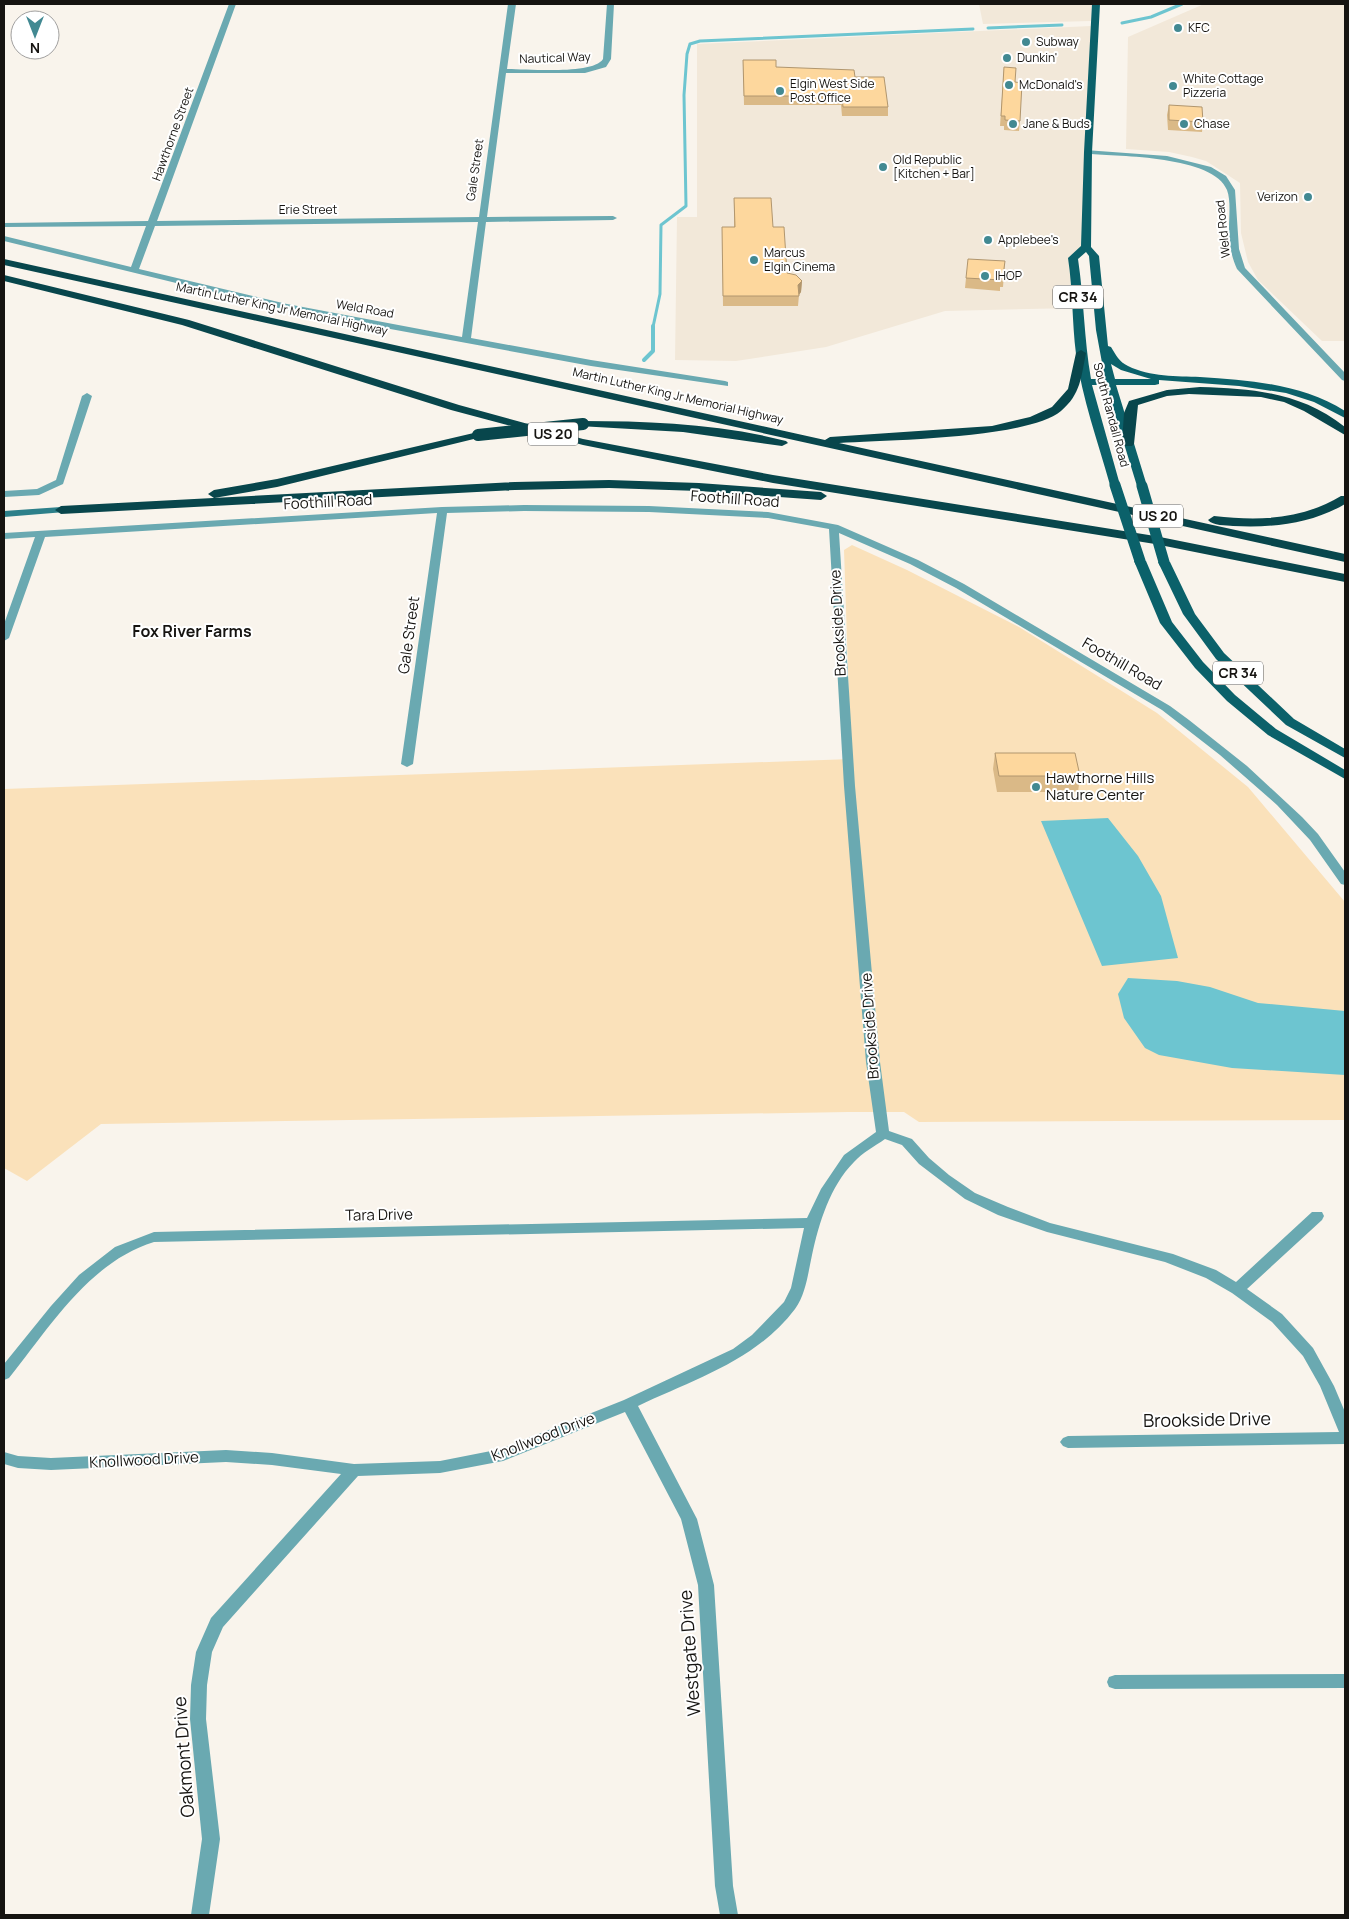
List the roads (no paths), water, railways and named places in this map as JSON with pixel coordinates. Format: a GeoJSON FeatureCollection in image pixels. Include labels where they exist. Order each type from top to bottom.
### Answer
{"type":"FeatureCollection","features":[{"type":"Feature","properties":{"kind":"highway","name":"Martin Luther King Jr Memorial Highway"},"geometry":{"type":"LineString","coordinates":[[4,262],[764,429],[971,477],[1155,515],[1345,558]]}},
{"type":"Feature","properties":{"kind":"highway","name":"US 20"},"geometry":{"type":"LineString","coordinates":[[4,278],[106,301],[180,321],[477,413],[579,441],[740,474],[1115,532],[1345,579]]}},
{"type":"Feature","properties":{"kind":"highway"},"geometry":{"type":"LineString","coordinates":[[821,440],[992,429],[1034,419],[1056,410],[1073,390],[1081,353]]}},
{"type":"Feature","properties":{"kind":"highway"},"geometry":{"type":"LineString","coordinates":[[1128,444],[1130,413],[1133,403],[1154,394],[1187,390],[1267,395],[1304,406],[1331,420],[1345,432]]}},
{"type":"Feature","properties":{"kind":"highway"},"geometry":{"type":"LineString","coordinates":[[61,510],[167,500],[233,491],[277,483],[478,435],[583,424],[655,425],[720,432],[971,477]]}},
{"type":"Feature","properties":{"kind":"highway"},"geometry":{"type":"LineString","coordinates":[[764,429],[1228,522],[1268,522],[1303,518],[1334,507],[1345,499]]}},
{"type":"Feature","properties":{"kind":"highway"},"geometry":{"type":"LineString","coordinates":[[61,510],[515,486],[609,484],[770,491],[1115,532]]}},
{"type":"Feature","properties":{"kind":"main road","name":"South Randall Road"},"geometry":{"type":"LineString","coordinates":[[1096,4],[1088,152],[1086,248],[1094,256],[1102,340],[1112,382],[1128,444],[1164,562]]}},
{"type":"Feature","properties":{"kind":"main road","name":"South Randall Road"},"geometry":{"type":"LineString","coordinates":[[1086,248],[1073,258],[1078,290],[1081,353],[1086,382],[1115,485],[1140,561]]}},
{"type":"Feature","properties":{"kind":"main road"},"geometry":{"type":"LineString","coordinates":[[1102,340],[1115,362],[1149,376],[1223,382],[1279,390],[1304,396],[1345,415]]}},
{"type":"Feature","properties":{"kind":"main road"},"geometry":{"type":"LineString","coordinates":[[1086,382],[1223,382]]}},
{"type":"Feature","properties":{"kind":"main road"},"geometry":{"type":"LineString","coordinates":[[4,514],[61,510]]}},
{"type":"Feature","properties":{"kind":"main road","name":"CR 34"},"geometry":{"type":"LineString","coordinates":[[1140,561],[1166,623],[1199,666],[1231,698],[1272,732],[1345,775]]}},
{"type":"Feature","properties":{"kind":"main road","name":"CR 34"},"geometry":{"type":"LineString","coordinates":[[1164,562],[1189,614],[1220,656],[1290,722],[1345,754]]}},
{"type":"Feature","properties":{"kind":"street","name":"Hawthorne Street"},"geometry":{"type":"LineString","coordinates":[[134,271],[232,4]]}},
{"type":"Feature","properties":{"kind":"street","name":"Gale Street"},"geometry":{"type":"LineString","coordinates":[[466,340],[512,4]]}},
{"type":"Feature","properties":{"kind":"street","name":"Nautical Way"},"geometry":{"type":"LineString","coordinates":[[504,71],[580,71],[603,65],[607,59],[611,4]]}},
{"type":"Feature","properties":{"kind":"street","name":"Weld Road"},"geometry":{"type":"LineString","coordinates":[[1088,152],[1174,159],[1205,168],[1224,180],[1231,191],[1236,252],[1242,269],[1345,378]]}},
{"type":"Feature","properties":{"kind":"street","name":"Erie Street"},"geometry":{"type":"LineString","coordinates":[[4,225],[613,218]]}},
{"type":"Feature","properties":{"kind":"street","name":"Weld Road"},"geometry":{"type":"LineString","coordinates":[[4,239],[287,307],[591,363],[725,384]]}},
{"type":"Feature","properties":{"kind":"street"},"geometry":{"type":"LineString","coordinates":[[4,494],[39,492],[60,482],[87,396]]}},
{"type":"Feature","properties":{"kind":"street","name":"Foothill Road"},"geometry":{"type":"LineString","coordinates":[[4,536],[442,510],[563,508],[702,511],[768,515],[834,527],[938,574],[1166,708],[1256,780],[1303,825],[1323,849],[1345,881]]}},
{"type":"Feature","properties":{"kind":"street","name":"Gale Street"},"geometry":{"type":"LineString","coordinates":[[407,764],[442,510]]}},
{"type":"Feature","properties":{"kind":"street","name":"Brookside Drive"},"geometry":{"type":"LineString","coordinates":[[834,527],[838,653],[847,772],[868,988],[876,1099],[883,1134]]}},
{"type":"Feature","properties":{"kind":"street"},"geometry":{"type":"LineString","coordinates":[[4,638],[41,534]]}},
{"type":"Feature","properties":{"kind":"street"},"geometry":{"type":"LineString","coordinates":[[883,1134],[907,1142],[924,1161],[944,1178],[970,1196],[1003,1211],[1047,1227],[1168,1258],[1211,1274],[1237,1289],[1277,1318],[1308,1352],[1327,1386],[1345,1429]]}},
{"type":"Feature","properties":{"kind":"street","name":"Knollwood Drive"},"geometry":{"type":"LineString","coordinates":[[4,1458],[18,1462],[51,1464],[226,1456],[354,1470],[440,1467],[503,1455],[628,1404],[738,1353],[757,1339],[790,1305],[798,1288],[812,1223],[828,1189],[849,1158],[883,1134]]}},
{"type":"Feature","properties":{"kind":"street"},"geometry":{"type":"LineString","coordinates":[[1237,1289],[1317,1216]]}},
{"type":"Feature","properties":{"kind":"street","name":"Tara Drive"},"geometry":{"type":"LineString","coordinates":[[4,1374],[50,1317],[99,1265],[116,1252],[154,1237],[812,1223]]}},
{"type":"Feature","properties":{"kind":"street","name":"Westgate Drive"},"geometry":{"type":"LineString","coordinates":[[628,1404],[689,1519],[706,1585],[724,1886],[729,1915]]}},
{"type":"Feature","properties":{"kind":"street","name":"Brookside Drive"},"geometry":{"type":"LineString","coordinates":[[1068,1442],[1345,1438]]}},
{"type":"Feature","properties":{"kind":"street","name":"Oakmont Drive"},"geometry":{"type":"LineString","coordinates":[[200,1915],[210,1839],[198,1719],[199,1685],[204,1652],[217,1623],[354,1470]]}},
{"type":"Feature","properties":{"kind":"street"},"geometry":{"type":"LineString","coordinates":[[1115,1682],[1345,1681]]}},
{"type":"Feature","properties":{"kind":"water"},"geometry":{"type":"Polygon","coordinates":[[[1108,818],[1138,856],[1161,896],[1178,958],[1102,966],[1041,821],[1108,818]]]}},
{"type":"Feature","properties":{"kind":"water"},"geometry":{"type":"Polygon","coordinates":[[[1128,978],[1177,981],[1210,987],[1258,1003],[1345,1011],[1345,1075],[1232,1068],[1159,1055],[1145,1048],[1124,1018],[1118,994],[1128,978]]]}},
{"type":"Feature","properties":{"kind":"waterway"},"geometry":{"type":"LineString","coordinates":[[1122,23],[1151,17],[1182,4]]}},
{"type":"Feature","properties":{"kind":"waterway"},"geometry":{"type":"LineString","coordinates":[[988,28],[1062,25]]}},
{"type":"Feature","properties":{"kind":"waterway"},"geometry":{"type":"LineString","coordinates":[[653,327],[660,294],[661,225],[686,206],[684,95],[687,54],[690,44],[700,41],[973,29]]}},
{"type":"Feature","properties":{"kind":"waterway"},"geometry":{"type":"LineString","coordinates":[[644,360],[653,351],[653,327]]}},
{"type":"Feature","properties":{"kind":"place","name":"KFC"},"geometry":{"type":"Point","coordinates":[1178,28]}},
{"type":"Feature","properties":{"kind":"place","name":"Subway"},"geometry":{"type":"Point","coordinates":[1026,42]}},
{"type":"Feature","properties":{"kind":"place","name":"Dunkin'"},"geometry":{"type":"Point","coordinates":[1007,58]}},
{"type":"Feature","properties":{"kind":"place","name":"McDonald's"},"geometry":{"type":"Point","coordinates":[1009,85]}},
{"type":"Feature","properties":{"kind":"place","name":"White Cottage Pizzeria"},"geometry":{"type":"Point","coordinates":[1173,86]}},
{"type":"Feature","properties":{"kind":"place","name":"Elgin West Side Post Office"},"geometry":{"type":"Point","coordinates":[780,91]}},
{"type":"Feature","properties":{"kind":"place","name":"Jane & Buds"},"geometry":{"type":"Point","coordinates":[1013,124]}},
{"type":"Feature","properties":{"kind":"place","name":"Chase"},"geometry":{"type":"Point","coordinates":[1184,124]}},
{"type":"Feature","properties":{"kind":"place","name":"Old Republic [Kitchen + Bar]"},"geometry":{"type":"Point","coordinates":[883,167]}},
{"type":"Feature","properties":{"kind":"place","name":"Verizon"},"geometry":{"type":"Point","coordinates":[1308,197]}},
{"type":"Feature","properties":{"kind":"place","name":"Applebee's"},"geometry":{"type":"Point","coordinates":[988,240]}},
{"type":"Feature","properties":{"kind":"place","name":"Marcus Elgin Cinema"},"geometry":{"type":"Point","coordinates":[754,260]}},
{"type":"Feature","properties":{"kind":"place","name":"IHOP"},"geometry":{"type":"Point","coordinates":[985,276]}},
{"type":"Feature","properties":{"kind":"place","name":"Hawthorne Hills Nature Center"},"geometry":{"type":"Point","coordinates":[1036,787]}},
{"type":"Feature","properties":{"kind":"district","name":"Fox River Farms"},"geometry":{"type":"Point","coordinates":[192,631]}}]}
